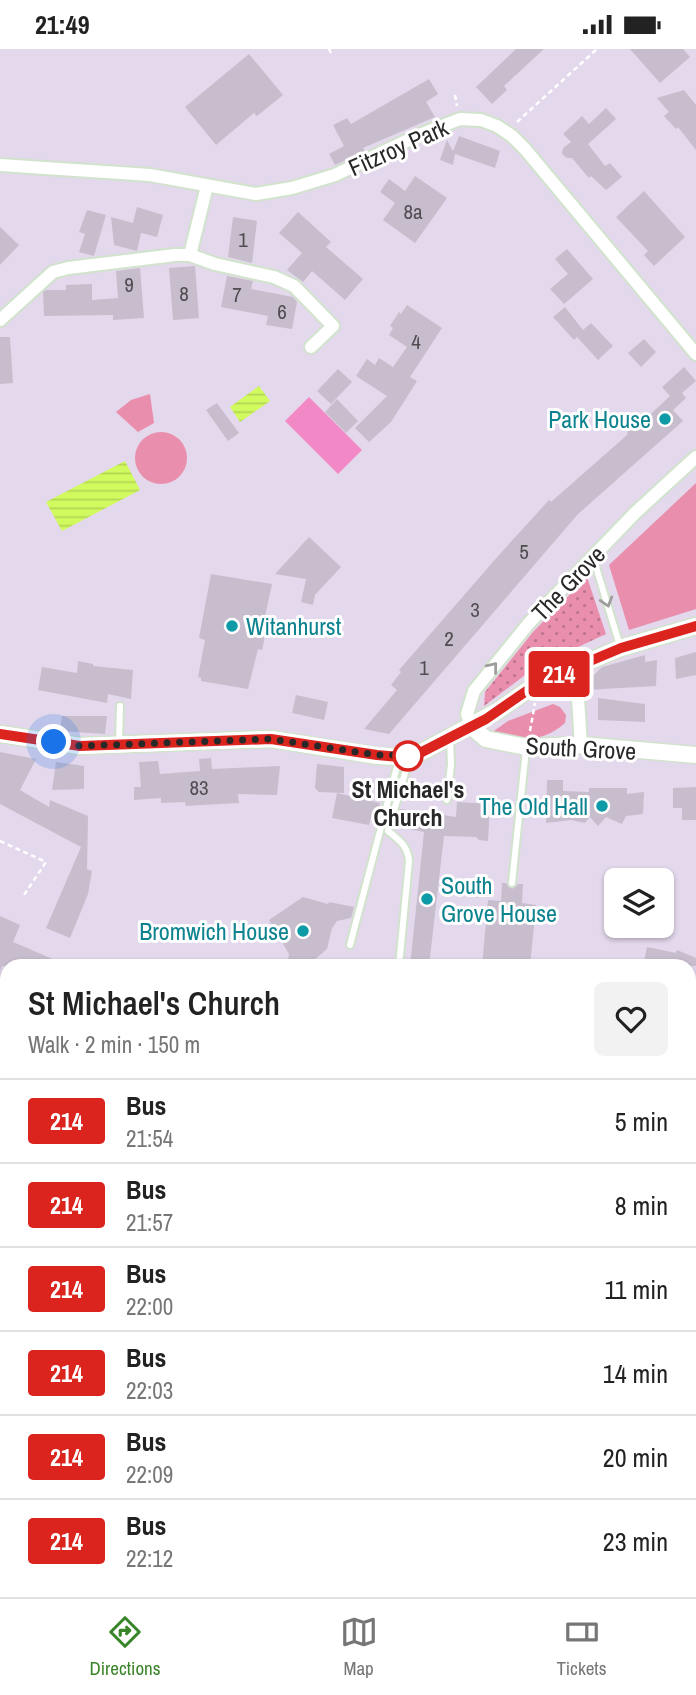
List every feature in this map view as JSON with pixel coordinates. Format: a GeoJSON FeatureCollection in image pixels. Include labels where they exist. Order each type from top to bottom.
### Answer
{"type":"FeatureCollection","features":[{"type":"Feature","properties":{"kind":"street","name":"Fitzroy Park"},"geometry":{"type":"LineString","coordinates":[[0,165],[150,175],[256,194],[292,188],[335,175],[419,135],[460,119],[481,120],[506,132],[526,149],[696,354]]}},
{"type":"Feature","properties":{"kind":"street"},"geometry":{"type":"LineString","coordinates":[[190,255],[207,186]]}},
{"type":"Feature","properties":{"kind":"street"},"geometry":{"type":"LineString","coordinates":[[0,320],[53,272],[68,268],[190,255],[215,264],[274,277],[294,286],[333,326],[311,347]]}},
{"type":"Feature","properties":{"kind":"street","name":"The Grove"},"geometry":{"type":"LineString","coordinates":[[472,727],[467,714],[474,691],[529,623],[635,513],[696,457]]}},
{"type":"Feature","properties":{"kind":"street"},"geometry":{"type":"LineString","coordinates":[[0,734],[80,746],[271,739],[377,755],[418,754],[472,727],[538,683],[621,648],[696,626]]}},
{"type":"Feature","properties":{"kind":"street"},"geometry":{"type":"LineString","coordinates":[[576,667],[581,745]]}},
{"type":"Feature","properties":{"kind":"street","name":"South Grove"},"geometry":{"type":"LineString","coordinates":[[472,727],[486,739],[526,747],[581,745],[696,755]]}},
{"type":"Feature","properties":{"kind":"lane"},"geometry":{"type":"LineString","coordinates":[[593,557],[621,648]]}},
{"type":"Feature","properties":{"kind":"lane"},"geometry":{"type":"LineString","coordinates":[[119,745],[120,706]]}},
{"type":"Feature","properties":{"kind":"lane"},"geometry":{"type":"LineString","coordinates":[[446,800],[451,764],[450,738]]}},
{"type":"Feature","properties":{"kind":"lane"},"geometry":{"type":"LineString","coordinates":[[512,883],[526,747]]}},
{"type":"Feature","properties":{"kind":"lane"},"geometry":{"type":"LineString","coordinates":[[350,945],[405,756]]}},
{"type":"Feature","properties":{"kind":"lane"},"geometry":{"type":"LineString","coordinates":[[400,959],[409,861],[408,851],[401,841],[388,831],[405,756]]}},
{"type":"Feature","properties":{"kind":"path"},"geometry":{"type":"LineString","coordinates":[[506,132],[597,49]]}},
{"type":"Feature","properties":{"kind":"path"},"geometry":{"type":"LineString","coordinates":[[526,747],[534,716],[538,683]]}},
{"type":"Feature","properties":{"kind":"path"},"geometry":{"type":"LineString","coordinates":[[0,841],[46,862],[24,895]]}},
{"type":"Feature","properties":{"kind":"shaded area"},"geometry":{"type":"Polygon","coordinates":[[[259,386],[270,401],[240,422],[230,407],[259,386]]]}},
{"type":"Feature","properties":{"kind":"shaded area"},"geometry":{"type":"Polygon","coordinates":[[[150,394],[154,423],[138,432],[116,412],[131,400],[150,394]]]}},
{"type":"Feature","properties":{"kind":"shaded area"},"geometry":{"type":"Polygon","coordinates":[[[309,397],[362,450],[338,474],[285,421],[309,397]]]}},
{"type":"Feature","properties":{"kind":"shaded area"},"geometry":{"type":"Polygon","coordinates":[[[161,432],[171,434],[179,440],[185,448],[185,468],[179,476],[171,482],[161,484],[151,482],[143,476],[137,468],[135,458],[137,448],[143,440],[151,434],[161,432]]]}},
{"type":"Feature","properties":{"kind":"shaded area"},"geometry":{"type":"Polygon","coordinates":[[[125,461],[140,490],[62,531],[46,502],[125,461]]]}},
{"type":"Feature","properties":{"kind":"shaded area"},"geometry":{"type":"Polygon","coordinates":[[[696,483],[696,609],[629,630],[609,565],[696,483]]]}},
{"type":"Feature","properties":{"kind":"shaded area"},"geometry":{"type":"Polygon","coordinates":[[[587,577],[606,634],[537,666],[484,706],[485,692],[533,632],[587,577]]]}},
{"type":"Feature","properties":{"kind":"shaded area"},"geometry":{"type":"Polygon","coordinates":[[[553,704],[560,707],[566,715],[565,723],[549,734],[516,739],[497,737],[494,731],[508,721],[553,704]]]}},
{"type":"Feature","properties":{"kind":"building"},"geometry":{"type":"Polygon","coordinates":[[[516,49],[544,49],[504,86],[507,90],[492,104],[476,87],[516,49]]]}},
{"type":"Feature","properties":{"kind":"building"},"geometry":{"type":"Polygon","coordinates":[[[630,49],[683,49],[690,57],[660,83],[630,49]]]}},
{"type":"Feature","properties":{"kind":"building"},"geometry":{"type":"Polygon","coordinates":[[[249,54],[283,95],[257,116],[254,113],[216,145],[185,107],[249,54]]]}},
{"type":"Feature","properties":{"kind":"building"},"geometry":{"type":"Polygon","coordinates":[[[429,79],[438,94],[426,102],[435,117],[363,148],[365,151],[335,165],[329,154],[344,146],[333,125],[347,118],[351,124],[429,79]]]}},
{"type":"Feature","properties":{"kind":"building"},"geometry":{"type":"Polygon","coordinates":[[[684,90],[696,105],[696,150],[678,127],[676,129],[664,116],[669,112],[657,98],[684,90]]]}},
{"type":"Feature","properties":{"kind":"building"},"geometry":{"type":"Polygon","coordinates":[[[606,108],[616,119],[588,144],[605,166],[610,163],[622,177],[606,190],[591,176],[589,178],[572,158],[562,154],[563,148],[571,142],[563,134],[582,116],[589,124],[606,108]]]}},
{"type":"Feature","properties":{"kind":"building"},"geometry":{"type":"Polygon","coordinates":[[[459,136],[500,151],[495,168],[455,154],[453,165],[440,160],[447,140],[453,151],[459,136]]]}},
{"type":"Feature","properties":{"kind":"building"},"geometry":{"type":"Polygon","coordinates":[[[415,176],[447,198],[415,243],[383,220],[395,203],[380,192],[389,179],[405,191],[415,176]]]}},
{"type":"Feature","properties":{"kind":"building"},"geometry":{"type":"Polygon","coordinates":[[[644,191],[685,237],[654,266],[644,255],[648,251],[616,217],[644,191]]]}},
{"type":"Feature","properties":{"kind":"building"},"geometry":{"type":"Polygon","coordinates":[[[137,207],[163,215],[157,237],[141,233],[137,251],[114,245],[111,217],[133,223],[137,207]]]}},
{"type":"Feature","properties":{"kind":"building"},"geometry":{"type":"Polygon","coordinates":[[[87,210],[106,215],[94,256],[79,252],[85,234],[79,232],[87,210]]]}},
{"type":"Feature","properties":{"kind":"building"},"geometry":{"type":"Polygon","coordinates":[[[298,212],[331,242],[326,247],[363,279],[345,300],[312,271],[303,282],[287,270],[302,253],[279,233],[298,212]]]}},
{"type":"Feature","properties":{"kind":"building"},"geometry":{"type":"Polygon","coordinates":[[[233,217],[257,221],[252,263],[228,257],[233,217]]]}},
{"type":"Feature","properties":{"kind":"building"},"geometry":{"type":"Polygon","coordinates":[[[0,227],[19,245],[0,265],[0,227]]]}},
{"type":"Feature","properties":{"kind":"building"},"geometry":{"type":"Polygon","coordinates":[[[567,249],[593,279],[564,304],[550,289],[568,274],[555,259],[567,249]]]}},
{"type":"Feature","properties":{"kind":"building"},"geometry":{"type":"Polygon","coordinates":[[[195,266],[199,318],[173,320],[169,268],[195,266]]]}},
{"type":"Feature","properties":{"kind":"building"},"geometry":{"type":"Polygon","coordinates":[[[140,268],[144,318],[113,320],[113,315],[44,316],[43,292],[46,290],[66,290],[66,285],[92,284],[92,300],[118,298],[116,271],[140,268]]]}},
{"type":"Feature","properties":{"kind":"building"},"geometry":{"type":"Polygon","coordinates":[[[227,276],[253,281],[251,289],[293,297],[297,302],[292,329],[266,325],[268,316],[221,307],[227,276]]]}},
{"type":"Feature","properties":{"kind":"building"},"geometry":{"type":"Polygon","coordinates":[[[407,305],[442,328],[410,377],[417,381],[391,422],[369,442],[355,428],[387,396],[356,376],[367,359],[375,365],[379,358],[393,367],[407,347],[389,335],[393,328],[390,326],[407,305]]]}},
{"type":"Feature","properties":{"kind":"building"},"geometry":{"type":"Polygon","coordinates":[[[565,307],[583,330],[591,323],[613,346],[598,360],[577,337],[574,340],[553,317],[565,307]]]}},
{"type":"Feature","properties":{"kind":"building"},"geometry":{"type":"Polygon","coordinates":[[[0,337],[10,337],[13,383],[0,384],[0,337]]]}},
{"type":"Feature","properties":{"kind":"building"},"geometry":{"type":"Polygon","coordinates":[[[644,339],[656,352],[641,367],[628,353],[644,339]]]}},
{"type":"Feature","properties":{"kind":"building"},"geometry":{"type":"Polygon","coordinates":[[[684,367],[696,381],[682,393],[686,398],[673,410],[683,421],[578,514],[389,734],[364,729],[397,690],[391,685],[401,672],[399,670],[499,555],[549,500],[551,502],[627,435],[633,426],[637,427],[670,396],[662,387],[684,367]]]}},
{"type":"Feature","properties":{"kind":"building"},"geometry":{"type":"Polygon","coordinates":[[[338,369],[352,382],[331,404],[317,391],[338,369]]]}},
{"type":"Feature","properties":{"kind":"building"},"geometry":{"type":"Polygon","coordinates":[[[337,399],[358,421],[346,433],[325,412],[337,399]]]}},
{"type":"Feature","properties":{"kind":"building"},"geometry":{"type":"Polygon","coordinates":[[[217,403],[239,433],[228,441],[206,410],[217,403]]]}},
{"type":"Feature","properties":{"kind":"building"},"geometry":{"type":"Polygon","coordinates":[[[309,537],[341,567],[315,595],[313,605],[301,602],[306,579],[275,574],[309,537]]]}},
{"type":"Feature","properties":{"kind":"building","name":"Witanhurst"},"geometry":{"type":"Polygon","coordinates":[[[211,574],[272,584],[261,635],[265,636],[262,650],[258,649],[248,689],[201,681],[198,677],[205,640],[199,638],[211,574]]]}},
{"type":"Feature","properties":{"kind":"building"},"geometry":{"type":"Polygon","coordinates":[[[696,652],[696,675],[676,679],[675,658],[696,652]]]}},
{"type":"Feature","properties":{"kind":"building"},"geometry":{"type":"Polygon","coordinates":[[[645,655],[645,662],[657,660],[656,686],[586,690],[602,667],[645,655]]]}},
{"type":"Feature","properties":{"kind":"building"},"geometry":{"type":"Polygon","coordinates":[[[78,661],[93,666],[133,670],[131,699],[108,694],[107,703],[38,690],[42,667],[77,673],[78,661]]]}},
{"type":"Feature","properties":{"kind":"building"},"geometry":{"type":"Polygon","coordinates":[[[296,695],[328,702],[324,720],[292,713],[296,695]]]}},
{"type":"Feature","properties":{"kind":"building"},"geometry":{"type":"Polygon","coordinates":[[[598,698],[645,704],[645,722],[598,720],[598,698]]]}},
{"type":"Feature","properties":{"kind":"building"},"geometry":{"type":"Polygon","coordinates":[[[62,716],[107,716],[105,734],[60,731],[62,716]]]}},
{"type":"Feature","properties":{"kind":"building"},"geometry":{"type":"Polygon","coordinates":[[[0,752],[36,759],[20,790],[49,807],[50,800],[88,816],[87,869],[92,871],[88,894],[70,938],[46,928],[81,847],[0,804],[0,752]]]}},
{"type":"Feature","properties":{"kind":"building"},"geometry":{"type":"Polygon","coordinates":[[[211,758],[212,769],[280,766],[277,795],[238,794],[239,803],[186,806],[185,802],[161,803],[161,798],[134,800],[134,787],[141,787],[139,762],[158,761],[160,774],[200,771],[199,759],[211,758]]]}},
{"type":"Feature","properties":{"kind":"building"},"geometry":{"type":"Polygon","coordinates":[[[56,762],[84,766],[84,789],[52,790],[56,762]]]}},
{"type":"Feature","properties":{"kind":"building"},"geometry":{"type":"Polygon","coordinates":[[[317,764],[344,767],[344,793],[319,792],[315,788],[317,764]]]}},
{"type":"Feature","properties":{"kind":"building"},"geometry":{"type":"Polygon","coordinates":[[[547,780],[563,780],[563,791],[589,792],[589,788],[627,788],[627,794],[644,792],[643,814],[626,816],[622,824],[606,817],[598,826],[590,817],[585,823],[571,820],[546,823],[547,780]]]}},
{"type":"Feature","properties":{"kind":"building"},"geometry":{"type":"Polygon","coordinates":[[[696,787],[696,820],[682,820],[682,808],[673,808],[673,788],[696,787]]]}},
{"type":"Feature","properties":{"kind":"building"},"geometry":{"type":"Polygon","coordinates":[[[337,793],[380,803],[378,818],[371,817],[369,825],[332,818],[337,793]]]}},
{"type":"Feature","properties":{"kind":"building","name":"South Grove House"},"geometry":{"type":"Polygon","coordinates":[[[457,802],[490,804],[488,841],[476,837],[444,836],[430,959],[411,959],[424,832],[396,826],[400,809],[456,817],[457,802]]]}},
{"type":"Feature","properties":{"kind":"building","name":"St Michael's Church"},"geometry":{"type":"Polygon","coordinates":[[[502,883],[512,889],[523,884],[522,903],[536,905],[531,959],[483,959],[488,900],[501,901],[502,883]]]}},
{"type":"Feature","properties":{"kind":"building","name":"Bromwich House"},"geometry":{"type":"Polygon","coordinates":[[[303,897],[354,907],[351,918],[337,921],[332,928],[327,949],[315,959],[288,959],[289,954],[269,920],[303,897]]]}},
{"type":"Feature","properties":{"kind":"building"},"geometry":{"type":"Polygon","coordinates":[[[0,916],[20,925],[13,942],[53,959],[0,959],[0,916]]]}},
{"type":"Feature","properties":{"kind":"building"},"geometry":{"type":"Polygon","coordinates":[[[647,947],[676,953],[677,950],[696,958],[696,959],[644,959],[647,947]]]}},
{"type":"Feature","properties":{"kind":"bus line","name":"214"},"geometry":{"type":"LineString","coordinates":[[0,734],[80,746],[271,739],[399,757],[418,754],[472,727],[538,683],[621,648],[696,626]]}},
{"type":"Feature","properties":{"kind":"place","name":"Park House"},"geometry":{"type":"Point","coordinates":[665,419]}},
{"type":"Feature","properties":{"kind":"place","name":"Witanhurst"},"geometry":{"type":"Point","coordinates":[232,626]}},
{"type":"Feature","properties":{"kind":"place","name":"St Michael's Church"},"geometry":{"type":"Point","coordinates":[408,756]}},
{"type":"Feature","properties":{"kind":"place","name":"The Old Hall"},"geometry":{"type":"Point","coordinates":[602,806]}},
{"type":"Feature","properties":{"kind":"place","name":"South Grove House"},"geometry":{"type":"Point","coordinates":[427,899]}},
{"type":"Feature","properties":{"kind":"place","name":"Bromwich House"},"geometry":{"type":"Point","coordinates":[303,931]}},
{"type":"Feature","properties":{"kind":"route"},"geometry":{"type":"LineString","coordinates":[[54,742],[80,746],[271,739],[377,755],[410,755],[408,756]]}}]}
